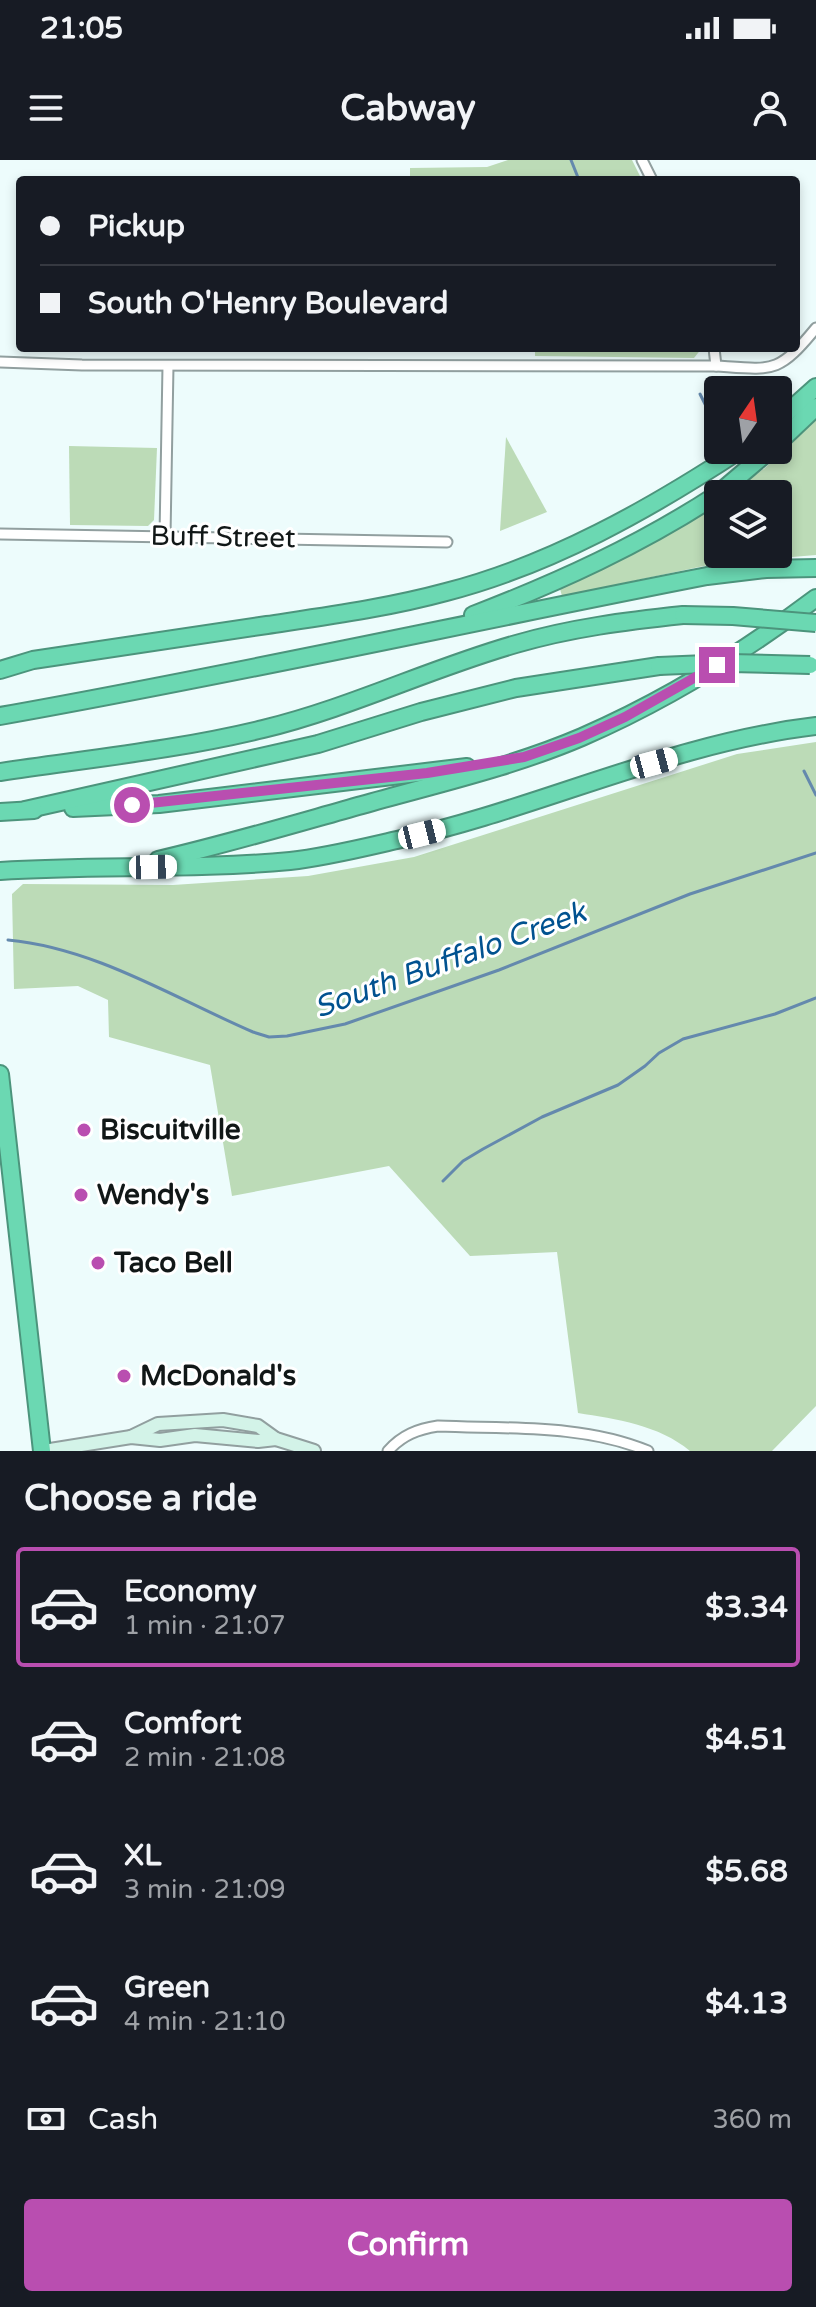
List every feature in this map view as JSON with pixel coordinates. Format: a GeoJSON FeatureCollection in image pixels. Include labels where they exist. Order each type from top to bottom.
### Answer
{"type":"FeatureCollection","features":[{"type":"Feature","properties":{"kind":"highway"},"geometry":{"type":"LineString","coordinates":[[792,408],[816,387]]}},
{"type":"Feature","properties":{"kind":"highway"},"geometry":{"type":"LineString","coordinates":[[792,430],[816,407]]}},
{"type":"Feature","properties":{"kind":"highway"},"geometry":{"type":"LineString","coordinates":[[0,670],[33,660],[333,615],[449,592],[591,536],[679,490],[719,464]]}},
{"type":"Feature","properties":{"kind":"highway"},"geometry":{"type":"LineString","coordinates":[[735,480],[753,464]]}},
{"type":"Feature","properties":{"kind":"highway"},"geometry":{"type":"LineString","coordinates":[[351,647],[471,616],[545,587],[620,553],[704,502]]}},
{"type":"Feature","properties":{"kind":"highway"},"geometry":{"type":"LineString","coordinates":[[0,716],[149,690],[707,576],[766,569],[811,568]]}},
{"type":"Feature","properties":{"kind":"highway"},"geometry":{"type":"LineString","coordinates":[[121,868],[205,849],[467,776],[579,738],[625,717],[760,641],[816,598]]}},
{"type":"Feature","properties":{"kind":"highway"},"geometry":{"type":"LineString","coordinates":[[0,772],[264,729],[376,694],[516,644],[585,627],[683,615],[816,623]]}},
{"type":"Feature","properties":{"kind":"highway"},"geometry":{"type":"LineString","coordinates":[[25,810],[318,744],[421,712],[516,688],[659,666],[730,663],[813,665]]}},
{"type":"Feature","properties":{"kind":"highway"},"geometry":{"type":"LineString","coordinates":[[0,871],[249,864],[351,850],[466,823],[596,779],[741,739],[816,726]]}},
{"type":"Feature","properties":{"kind":"highway"},"geometry":{"type":"LineString","coordinates":[[0,812],[159,804],[454,769],[524,757]]}},
{"type":"Feature","properties":{"kind":"highway"},"geometry":{"type":"LineString","coordinates":[[0,1074],[43,1451]]}},
{"type":"Feature","properties":{"kind":"main road"},"geometry":{"type":"LineString","coordinates":[[43,1451],[131,1437],[160,1440],[195,1435],[258,1441],[276,1439],[314,1451]]}},
{"type":"Feature","properties":{"kind":"street"},"geometry":{"type":"LineString","coordinates":[[800,346],[816,328]]}},
{"type":"Feature","properties":{"kind":"street"},"geometry":{"type":"LineString","coordinates":[[714,352],[716,366]]}},
{"type":"Feature","properties":{"kind":"street"},"geometry":{"type":"LineString","coordinates":[[0,362],[168,366],[716,366],[754,369],[775,366],[788,360],[795,352]]}},
{"type":"Feature","properties":{"kind":"street"},"geometry":{"type":"LineString","coordinates":[[165,536],[168,366]]}},
{"type":"Feature","properties":{"kind":"street","name":"Buff Street"},"geometry":{"type":"LineString","coordinates":[[0,534],[447,542]]}},
{"type":"Feature","properties":{"kind":"street"},"geometry":{"type":"LineString","coordinates":[[388,1451],[403,1437],[421,1428],[438,1426],[591,1435],[621,1440],[648,1451]]}},
{"type":"Feature","properties":{"kind":"green space"},"geometry":{"type":"Polygon","coordinates":[[[508,160],[632,160],[640,176],[410,176],[410,168],[487,167],[508,160]]]}},
{"type":"Feature","properties":{"kind":"green space"},"geometry":{"type":"Polygon","coordinates":[[[535,352],[699,352],[694,358],[535,356],[535,352]]]}},
{"type":"Feature","properties":{"kind":"green space"},"geometry":{"type":"Polygon","coordinates":[[[816,420],[816,555],[792,557],[792,480],[748,480],[769,464],[792,464],[792,443],[816,420]]]}},
{"type":"Feature","properties":{"kind":"green space"},"geometry":{"type":"Polygon","coordinates":[[[506,437],[547,512],[500,531],[506,437]]]}},
{"type":"Feature","properties":{"kind":"green space"},"geometry":{"type":"Polygon","coordinates":[[[69,446],[157,448],[154,520],[148,526],[70,525],[69,446]]]}},
{"type":"Feature","properties":{"kind":"green space"},"geometry":{"type":"Polygon","coordinates":[[[704,511],[704,566],[562,596],[560,589],[704,511]]]}},
{"type":"Feature","properties":{"kind":"green space"},"geometry":{"type":"Polygon","coordinates":[[[816,742],[816,1406],[772,1451],[690,1451],[651,1429],[578,1413],[557,1252],[470,1256],[389,1166],[232,1196],[210,1065],[109,1037],[108,1000],[78,986],[14,989],[12,894],[23,884],[173,885],[308,876],[414,857],[737,754],[816,742]]]}},
{"type":"Feature","properties":{"kind":"waterway"},"geometry":{"type":"LineString","coordinates":[[571,160],[577,176]]}},
{"type":"Feature","properties":{"kind":"waterway"},"geometry":{"type":"LineString","coordinates":[[700,394],[704,402]]}},
{"type":"Feature","properties":{"kind":"waterway"},"geometry":{"type":"LineString","coordinates":[[804,771],[816,795]]}},
{"type":"Feature","properties":{"kind":"waterway","name":"South Buffalo Creek"},"geometry":{"type":"LineString","coordinates":[[8,940],[72,953],[134,976],[253,1032],[269,1037],[287,1036],[345,1024],[499,970],[690,894],[816,853]]}},
{"type":"Feature","properties":{"kind":"waterway"},"geometry":{"type":"LineString","coordinates":[[443,1181],[463,1161],[483,1149],[542,1117],[618,1085],[659,1053],[683,1039],[775,1014],[816,998]]}},
{"type":"Feature","properties":{"kind":"place","name":"Biscuitville"},"geometry":{"type":"Point","coordinates":[84,1130]}},
{"type":"Feature","properties":{"kind":"place","name":"Wendy's"},"geometry":{"type":"Point","coordinates":[81,1195]}},
{"type":"Feature","properties":{"kind":"place","name":"Taco Bell"},"geometry":{"type":"Point","coordinates":[98,1263]}},
{"type":"Feature","properties":{"kind":"place","name":"McDonald's"},"geometry":{"type":"Point","coordinates":[124,1376]}},
{"type":"Feature","properties":{"kind":"route"},"geometry":{"type":"LineString","coordinates":[[132,805],[427,773],[524,757],[579,738],[625,717],[717,665]]}}]}
